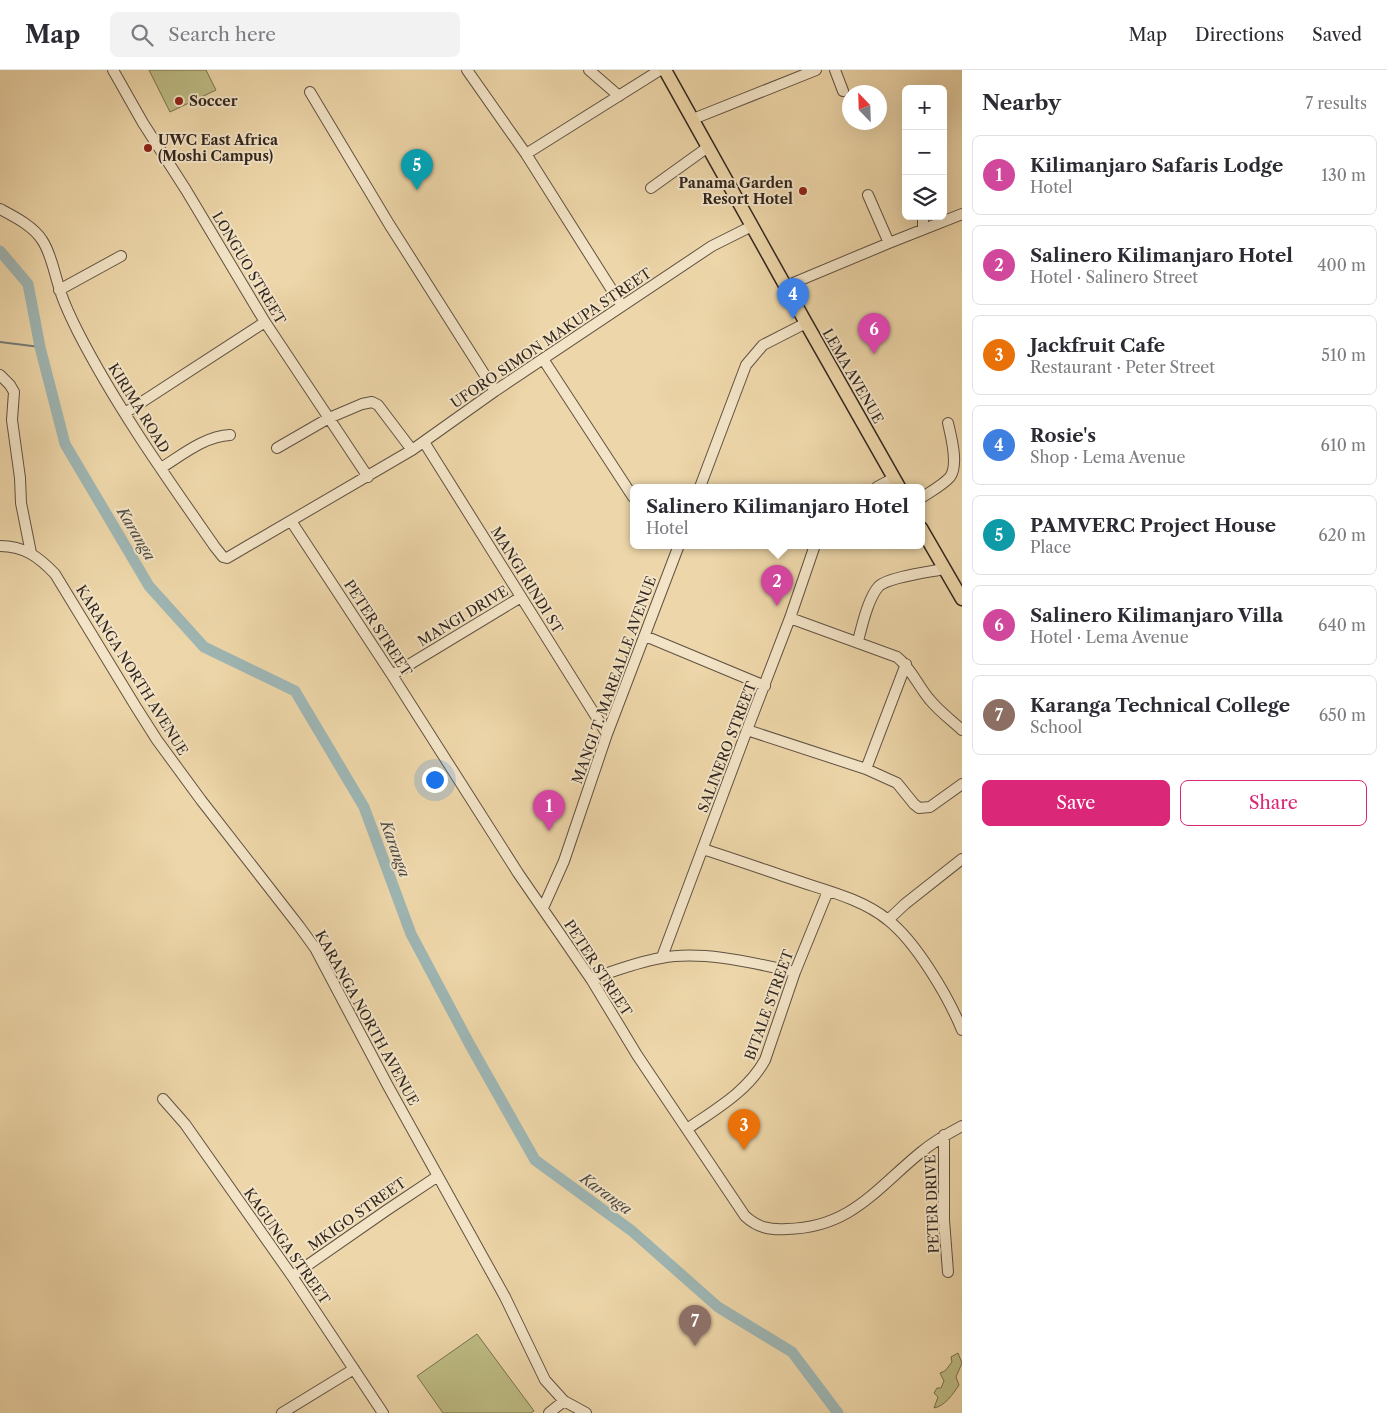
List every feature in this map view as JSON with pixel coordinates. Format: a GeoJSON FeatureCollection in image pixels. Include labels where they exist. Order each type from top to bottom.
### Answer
{"type":"FeatureCollection","features":[{"type":"Feature","properties":{"kind":"main road","name":"LEMA AVENUE"},"geometry":{"type":"LineString","coordinates":[[665,70],[806,324],[897,482]]}},
{"type":"Feature","properties":{"kind":"main road"},"geometry":{"type":"LineString","coordinates":[[925,535],[962,599]]}},
{"type":"Feature","properties":{"kind":"street","name":"LONGUO STREET"},"geometry":{"type":"LineString","coordinates":[[113,70],[143,123],[266,322],[368,477]]}},
{"type":"Feature","properties":{"kind":"street"},"geometry":{"type":"LineString","coordinates":[[467,70],[526,154],[622,306]]}},
{"type":"Feature","properties":{"kind":"street"},"geometry":{"type":"LineString","coordinates":[[588,70],[619,96]]}},
{"type":"Feature","properties":{"kind":"street"},"geometry":{"type":"LineString","coordinates":[[526,154],[660,70]]}},
{"type":"Feature","properties":{"kind":"street"},"geometry":{"type":"LineString","coordinates":[[693,119],[816,70]]}},
{"type":"Feature","properties":{"kind":"street"},"geometry":{"type":"LineString","coordinates":[[835,70],[842,88]]}},
{"type":"Feature","properties":{"kind":"street"},"geometry":{"type":"LineString","coordinates":[[310,92],[389,224],[495,391]]}},
{"type":"Feature","properties":{"kind":"street"},"geometry":{"type":"LineString","coordinates":[[650,188],[708,147]]}},
{"type":"Feature","properties":{"kind":"street"},"geometry":{"type":"LineString","coordinates":[[868,195],[889,243]]}},
{"type":"Feature","properties":{"kind":"street","name":"KIRIMA ROAD"},"geometry":{"type":"LineString","coordinates":[[0,209],[35,231],[42,240],[48,250],[59,290],[77,330],[102,376],[161,468],[223,557],[232,556],[291,521]]}},
{"type":"Feature","properties":{"kind":"street"},"geometry":{"type":"LineString","coordinates":[[786,286],[962,214]]}},
{"type":"Feature","properties":{"kind":"street"},"geometry":{"type":"LineString","coordinates":[[923,220],[923,230]]}},
{"type":"Feature","properties":{"kind":"street","name":"UFORO SIMON MAKUPA STREET"},"geometry":{"type":"LineString","coordinates":[[291,521],[412,450],[495,391],[712,246],[752,226]]}},
{"type":"Feature","properties":{"kind":"street"},"geometry":{"type":"LineString","coordinates":[[59,290],[121,256]]}},
{"type":"Feature","properties":{"kind":"street"},"geometry":{"type":"LineString","coordinates":[[125,413],[266,322]]}},
{"type":"Feature","properties":{"kind":"street"},"geometry":{"type":"LineString","coordinates":[[701,484],[746,365],[763,345],[806,324]]}},
{"type":"Feature","properties":{"kind":"street"},"geometry":{"type":"LineString","coordinates":[[543,359],[630,492]]}},
{"type":"Feature","properties":{"kind":"street"},"geometry":{"type":"LineString","coordinates":[[0,375],[14,392],[12,420],[20,478],[22,514],[30,553]]}},
{"type":"Feature","properties":{"kind":"street"},"geometry":{"type":"LineString","coordinates":[[277,448],[329,418],[367,402],[378,405],[412,450]]}},
{"type":"Feature","properties":{"kind":"street"},"geometry":{"type":"LineString","coordinates":[[925,495],[948,479],[952,472],[954,454],[948,423]]}},
{"type":"Feature","properties":{"kind":"street"},"geometry":{"type":"LineString","coordinates":[[161,468],[206,441],[218,436],[230,435]]}},
{"type":"Feature","properties":{"kind":"street","name":"MANGI RINDI ST"},"geometry":{"type":"LineString","coordinates":[[424,442],[607,734]]}},
{"type":"Feature","properties":{"kind":"street","name":"PETER STREET"},"geometry":{"type":"LineString","coordinates":[[291,521],[637,1055],[744,1216],[755,1225],[771,1230],[798,1229],[826,1223],[855,1210],[878,1192],[919,1154],[962,1126]]}},
{"type":"Feature","properties":{"kind":"street","name":"KARANGA NORTH AVENUE"},"geometry":{"type":"LineString","coordinates":[[0,546],[10,546],[30,553],[42,560],[55,574],[157,740],[315,948],[388,1086],[505,1298],[545,1380],[564,1401],[586,1413]]}},
{"type":"Feature","properties":{"kind":"street","name":"MANGI T. MAREALLE AVENUE"},"geometry":{"type":"LineString","coordinates":[[543,908],[564,861],[607,734],[677,549]]}},
{"type":"Feature","properties":{"kind":"street","name":"SALINERO STREET"},"geometry":{"type":"LineString","coordinates":[[662,957],[746,730],[765,686],[814,549]]}},
{"type":"Feature","properties":{"kind":"street"},"geometry":{"type":"LineString","coordinates":[[858,642],[871,599],[880,586],[890,580],[944,569]]}},
{"type":"Feature","properties":{"kind":"street","name":"MANGI DRIVE"},"geometry":{"type":"LineString","coordinates":[[392,675],[521,597]]}},
{"type":"Feature","properties":{"kind":"street"},"geometry":{"type":"LineString","coordinates":[[790,618],[896,657],[906,664],[929,699],[962,730]]}},
{"type":"Feature","properties":{"kind":"street"},"geometry":{"type":"LineString","coordinates":[[645,636],[765,686]]}},
{"type":"Feature","properties":{"kind":"street"},"geometry":{"type":"LineString","coordinates":[[866,769],[906,664]]}},
{"type":"Feature","properties":{"kind":"street"},"geometry":{"type":"LineString","coordinates":[[746,730],[866,769],[897,783],[914,804],[924,808],[930,807],[962,784]]}},
{"type":"Feature","properties":{"kind":"street"},"geometry":{"type":"LineString","coordinates":[[703,849],[828,891],[876,911],[907,939],[949,1001],[962,1029]]}},
{"type":"Feature","properties":{"kind":"street"},"geometry":{"type":"LineString","coordinates":[[888,920],[905,904],[962,859]]}},
{"type":"Feature","properties":{"kind":"street","name":"BITALE STREET"},"geometry":{"type":"LineString","coordinates":[[687,1128],[739,1092],[758,1073],[771,1044],[794,972],[828,891]]}},
{"type":"Feature","properties":{"kind":"street"},"geometry":{"type":"LineString","coordinates":[[590,980],[662,957],[698,956],[734,960],[794,972]]}},
{"type":"Feature","properties":{"kind":"street","name":"KAGUNGA STREET"},"geometry":{"type":"LineString","coordinates":[[164,1099],[185,1124],[292,1276],[383,1413]]}},
{"type":"Feature","properties":{"kind":"street","name":"PETER DRIVE"},"geometry":{"type":"LineString","coordinates":[[944,1136],[944,1220],[948,1272]]}},
{"type":"Feature","properties":{"kind":"street","name":"MKIGO STREET"},"geometry":{"type":"LineString","coordinates":[[292,1276],[438,1176]]}},
{"type":"Feature","properties":{"kind":"street"},"geometry":{"type":"LineString","coordinates":[[282,1413],[354,1369]]}},
{"type":"Feature","properties":{"kind":"street"},"geometry":{"type":"LineString","coordinates":[[550,1413],[564,1401]]}},
{"type":"Feature","properties":{"kind":"shaded area","name":"Soccer"},"geometry":{"type":"Polygon","coordinates":[[[149,70],[206,70],[216,90],[170,112],[149,70]]]}},
{"type":"Feature","properties":{"kind":"shaded area"},"geometry":{"type":"Polygon","coordinates":[[[477,1334],[534,1411],[531,1413],[443,1413],[417,1376],[477,1334]]]}},
{"type":"Feature","properties":{"kind":"shaded area"},"geometry":{"type":"Polygon","coordinates":[[[958,1353],[962,1363],[956,1377],[959,1385],[945,1402],[934,1408],[938,1397],[934,1393],[937,1388],[941,1388],[944,1381],[940,1373],[945,1371],[952,1362],[951,1357],[958,1353]]]}},
{"type":"Feature","properties":{"kind":"waterway","name":"Karanga"},"geometry":{"type":"LineString","coordinates":[[0,251],[28,284],[40,347],[65,444],[149,586],[204,647],[295,691],[364,807],[411,934],[470,1045],[535,1160],[632,1231],[718,1307],[792,1352],[838,1413]]}},
{"type":"Feature","properties":{"kind":"waterway"},"geometry":{"type":"LineString","coordinates":[[0,342],[40,347]]}},
{"type":"Feature","properties":{"kind":"place","name":"Soccer"},"geometry":{"type":"Point","coordinates":[179,101]}},
{"type":"Feature","properties":{"kind":"place","name":"UWC East Africa (Moshi Campus)"},"geometry":{"type":"Point","coordinates":[148,148]}},
{"type":"Feature","properties":{"kind":"place","name":"PAMVERC Project House"},"geometry":{"type":"Point","coordinates":[417,190]}},
{"type":"Feature","properties":{"kind":"place","name":"Panama Garden Resort Hotel"},"geometry":{"type":"Point","coordinates":[803,191]}},
{"type":"Feature","properties":{"kind":"place","name":"Rosie's"},"geometry":{"type":"Point","coordinates":[793,319]}},
{"type":"Feature","properties":{"kind":"place","name":"Salinero Kilimanjaro Villa"},"geometry":{"type":"Point","coordinates":[874,354]}},
{"type":"Feature","properties":{"kind":"place","name":"Salinero Kilimanjaro Hotel"},"geometry":{"type":"Point","coordinates":[777,606]}},
{"type":"Feature","properties":{"kind":"place","name":"Kilimanjaro Safaris Lodge"},"geometry":{"type":"Point","coordinates":[549,831]}},
{"type":"Feature","properties":{"kind":"place","name":"Jackfruit Cafe"},"geometry":{"type":"Point","coordinates":[744,1150]}},
{"type":"Feature","properties":{"kind":"place","name":"Karanga Technical College"},"geometry":{"type":"Point","coordinates":[695,1346]}}]}
